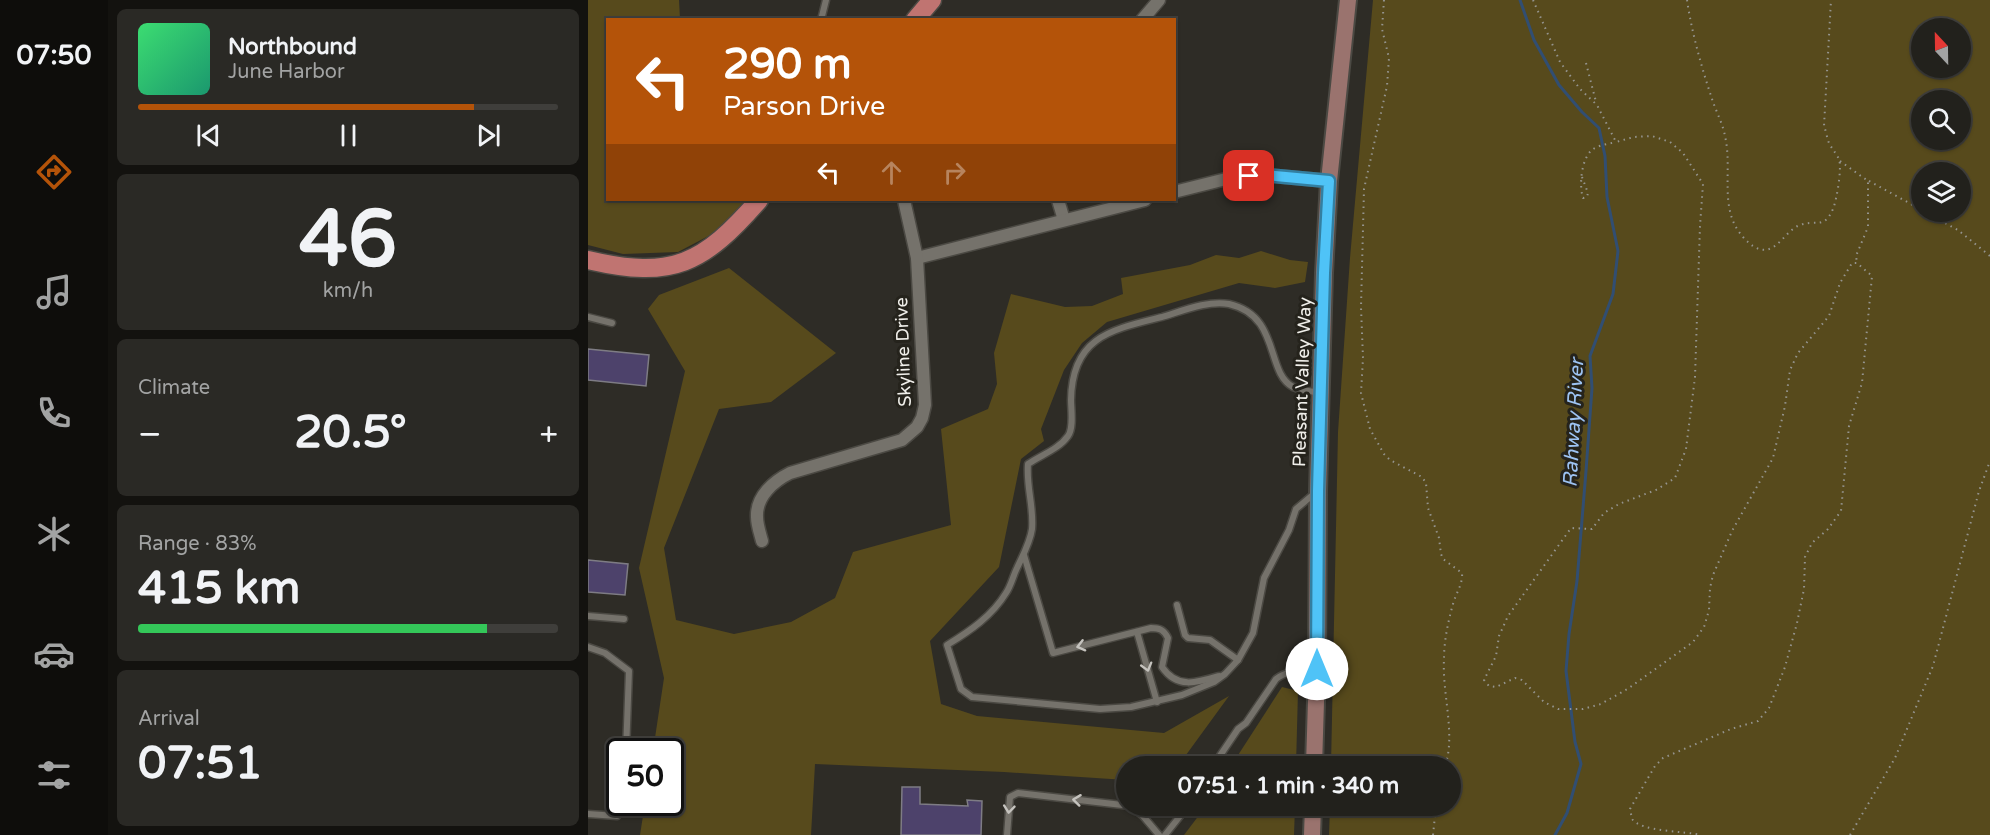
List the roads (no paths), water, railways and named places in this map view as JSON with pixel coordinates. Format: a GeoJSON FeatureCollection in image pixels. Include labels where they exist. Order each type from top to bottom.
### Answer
{"type":"FeatureCollection","features":[{"type":"Feature","properties":{"kind":"main road","name":"Pleasant Valley Way"},"geometry":{"type":"LineString","coordinates":[[1314,756],[1324,273],[1329,181],[1348,0]]}},
{"type":"Feature","properties":{"kind":"main road"},"geometry":{"type":"LineString","coordinates":[[588,260],[629,268],[668,267],[699,255],[724,237],[758,201]]}},
{"type":"Feature","properties":{"kind":"main road"},"geometry":{"type":"LineString","coordinates":[[1312,835],[1313,816]]}},
{"type":"Feature","properties":{"kind":"street"},"geometry":{"type":"LineString","coordinates":[[1144,18],[1159,0]]}},
{"type":"Feature","properties":{"kind":"street"},"geometry":{"type":"LineString","coordinates":[[1176,192],[1234,177],[1264,175],[1329,181]]}},
{"type":"Feature","properties":{"kind":"street","name":"Skyline Drive"},"geometry":{"type":"LineString","coordinates":[[762,541],[756,516],[766,491],[775,481],[790,473],[889,446],[902,440],[917,427],[922,418],[925,405],[917,258],[904,201]]}},
{"type":"Feature","properties":{"kind":"street"},"geometry":{"type":"LineString","coordinates":[[1058,201],[1064,220]]}},
{"type":"Feature","properties":{"kind":"street"},"geometry":{"type":"LineString","coordinates":[[917,258],[1141,201]]}},
{"type":"Feature","properties":{"kind":"lane"},"geometry":{"type":"LineString","coordinates":[[821,18],[825,0]]}},
{"type":"Feature","properties":{"kind":"lane"},"geometry":{"type":"LineString","coordinates":[[1318,491],[1296,509],[1285,539],[1264,578],[1254,633],[1238,660],[1214,682],[1157,702],[1100,709],[972,696],[961,688],[947,645],[972,630],[990,614],[1007,592],[1024,555],[1032,530],[1028,464],[1060,446],[1070,434],[1071,385],[1079,359],[1090,344],[1104,334],[1124,327],[1208,304],[1227,304],[1242,309],[1254,317],[1266,332],[1280,373],[1292,386],[1321,393]]}},
{"type":"Feature","properties":{"kind":"lane"},"geometry":{"type":"LineString","coordinates":[[588,317],[612,323]]}},
{"type":"Feature","properties":{"kind":"lane"},"geometry":{"type":"LineString","coordinates":[[1024,555],[1053,653],[1158,628],[1168,638],[1162,667],[1169,677],[1182,682],[1201,682],[1225,674]]}},
{"type":"Feature","properties":{"kind":"lane"},"geometry":{"type":"LineString","coordinates":[[1177,605],[1185,635],[1188,638],[1210,640],[1238,660]]}},
{"type":"Feature","properties":{"kind":"lane"},"geometry":{"type":"LineString","coordinates":[[588,616],[624,619]]}},
{"type":"Feature","properties":{"kind":"lane"},"geometry":{"type":"LineString","coordinates":[[1137,632],[1157,702]]}},
{"type":"Feature","properties":{"kind":"lane"},"geometry":{"type":"LineString","coordinates":[[588,647],[605,653],[629,671],[627,738]]}},
{"type":"Feature","properties":{"kind":"lane"},"geometry":{"type":"LineString","coordinates":[[1220,756],[1276,679],[1291,671],[1317,669]]}},
{"type":"Feature","properties":{"kind":"lane"},"geometry":{"type":"LineString","coordinates":[[1006,835],[1010,797],[1018,792],[1131,806],[1143,816],[1158,835]]}},
{"type":"Feature","properties":{"kind":"lane"},"geometry":{"type":"LineString","coordinates":[[588,814],[606,815]]}},
{"type":"Feature","properties":{"kind":"lane"},"geometry":{"type":"LineString","coordinates":[[1165,835],[1180,816]]}},
{"type":"Feature","properties":{"kind":"waterway","name":"Rahway River"},"geometry":{"type":"LineString","coordinates":[[1520,0],[1534,40],[1559,85],[1599,128],[1605,156],[1607,197],[1618,251],[1613,294],[1590,356],[1592,388],[1586,471],[1577,581],[1566,671],[1575,742],[1581,764],[1567,813],[1555,835]]}}]}
